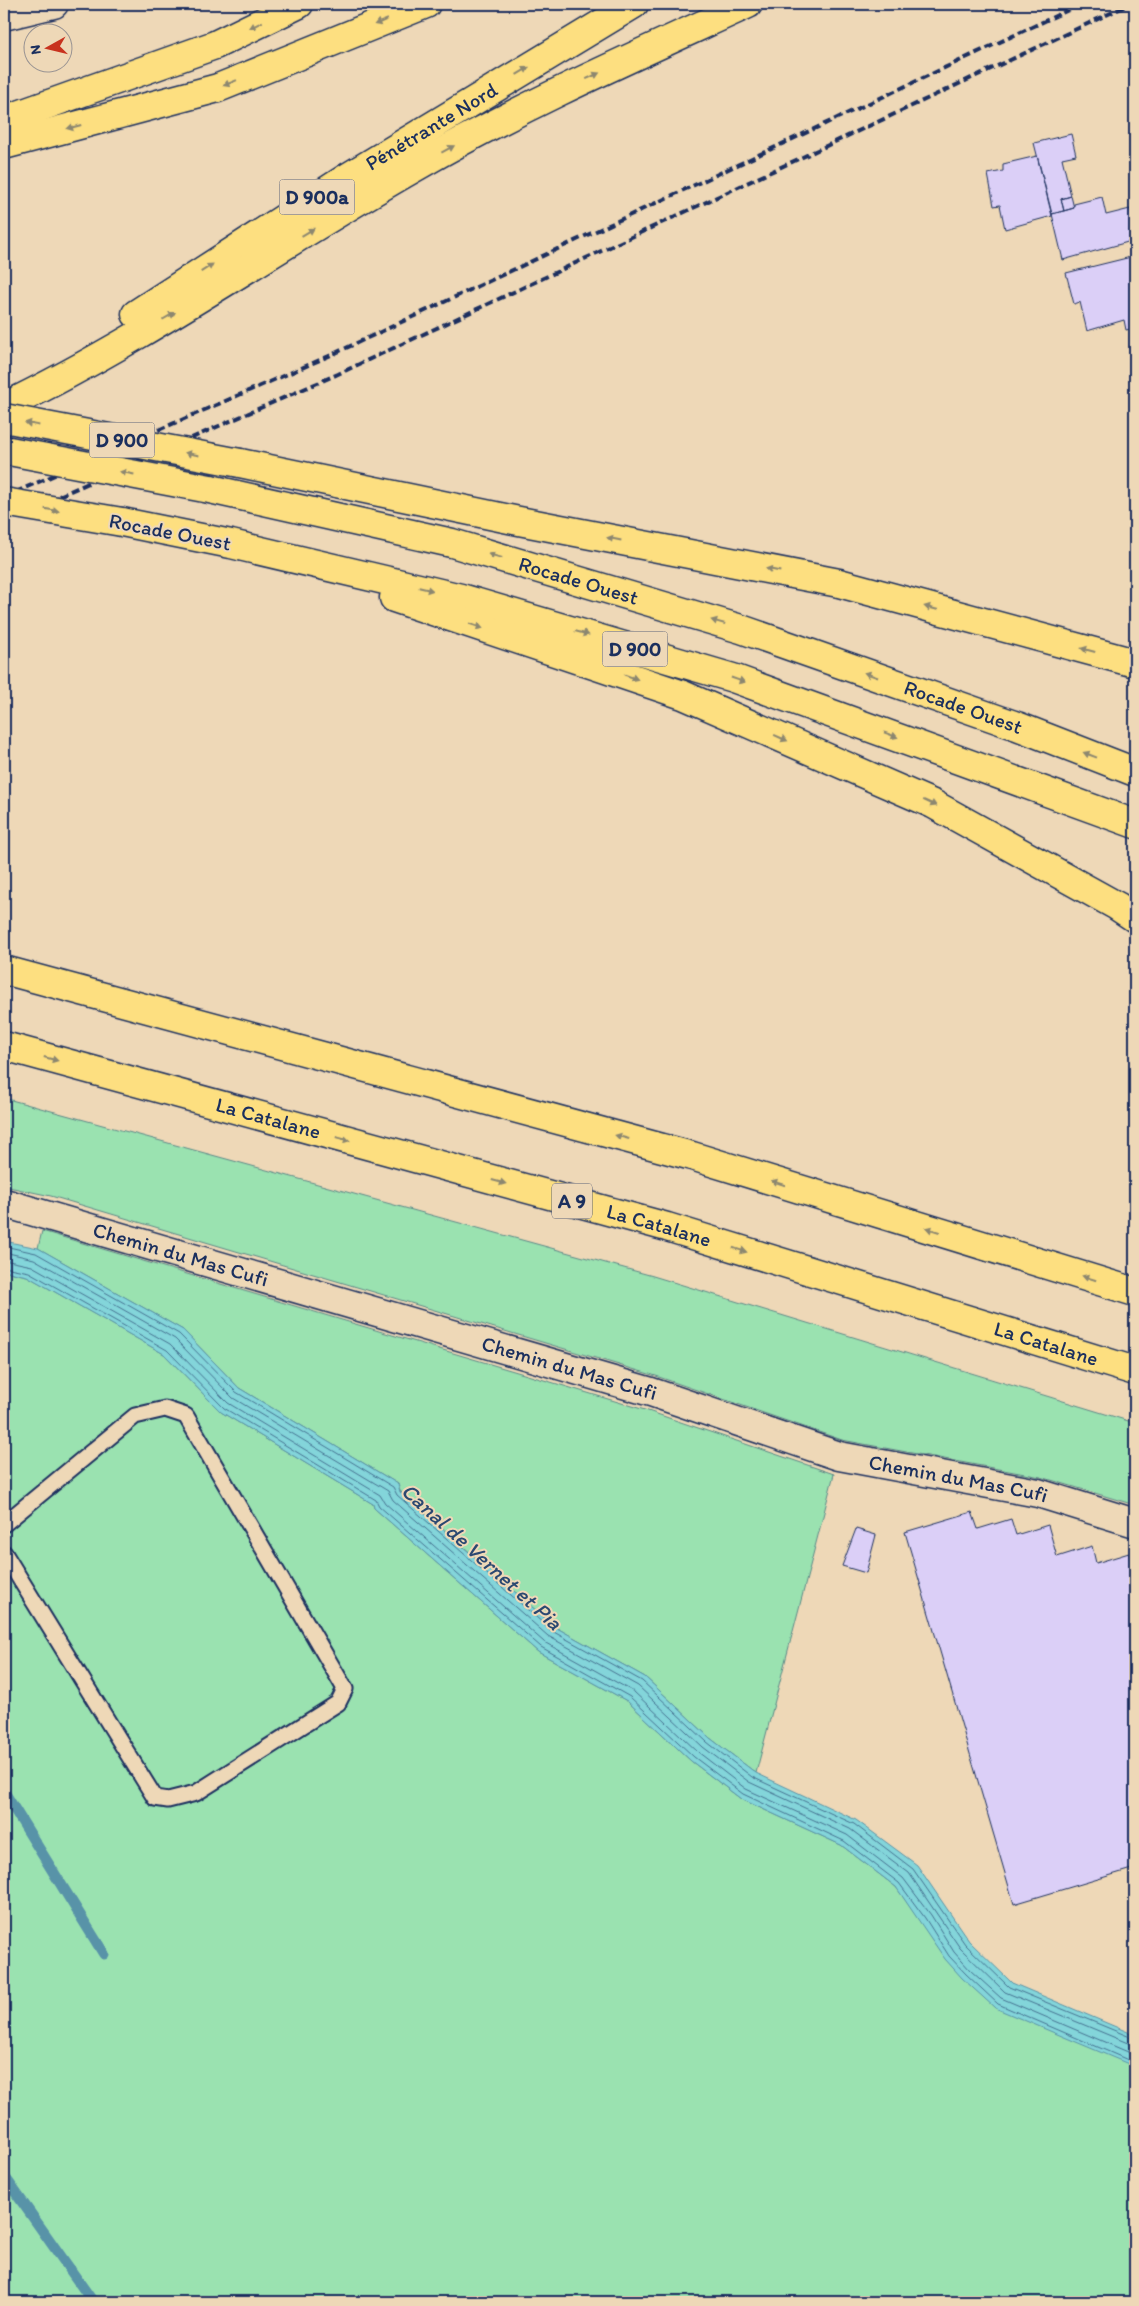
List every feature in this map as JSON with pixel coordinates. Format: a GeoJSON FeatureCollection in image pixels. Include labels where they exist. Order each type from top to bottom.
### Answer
{"type":"FeatureCollection","features":[{"type":"Feature","properties":{"kind":"highway"},"geometry":{"type":"LineString","coordinates":[[4,120],[215,46],[299,4]]}},
{"type":"Feature","properties":{"kind":"highway"},"geometry":{"type":"LineString","coordinates":[[4,145],[218,88],[426,4]]}},
{"type":"Feature","properties":{"kind":"highway","name":"Pénétrante Nord"},"geometry":{"type":"LineString","coordinates":[[4,398],[348,176],[634,4]]}},
{"type":"Feature","properties":{"kind":"highway"},"geometry":{"type":"LineString","coordinates":[[4,407],[52,383],[197,299],[436,156],[527,107],[748,4]]}},
{"type":"Feature","properties":{"kind":"highway","name":"D 900"},"geometry":{"type":"LineString","coordinates":[[4,418],[240,462],[514,520],[839,583],[1135,663]]}},
{"type":"Feature","properties":{"kind":"highway","name":"Rocade Ouest"},"geometry":{"type":"LineString","coordinates":[[4,450],[210,489],[452,543],[741,629],[1017,726],[1135,772]]}},
{"type":"Feature","properties":{"kind":"highway","name":"Rocade Ouest"},"geometry":{"type":"LineString","coordinates":[[4,502],[122,522],[231,544],[461,598],[733,678],[1135,824]]}},
{"type":"Feature","properties":{"kind":"highway","name":"D 900"},"geometry":{"type":"LineString","coordinates":[[231,544],[683,695],[933,804],[1117,906],[1135,918]]}},
{"type":"Feature","properties":{"kind":"highway"},"geometry":{"type":"LineString","coordinates":[[4,970],[692,1156],[1135,1292]]}},
{"type":"Feature","properties":{"kind":"highway","name":"La Catalane"},"geometry":{"type":"LineString","coordinates":[[4,1046],[667,1228],[1135,1371]]}},
{"type":"Feature","properties":{"kind":"street"},"geometry":{"type":"LineString","coordinates":[[4,16],[54,4]]}},
{"type":"Feature","properties":{"kind":"street","name":"Chemin du Mas Cufi"},"geometry":{"type":"LineString","coordinates":[[4,1203],[651,1392],[839,1456],[1038,1493],[1135,1523]]}},
{"type":"Feature","properties":{"kind":"lane"},"geometry":{"type":"LineString","coordinates":[[4,1524],[134,1416],[164,1409],[186,1416],[345,1689],[338,1703],[196,1793],[168,1800],[156,1798],[4,1553]]}},
{"type":"Feature","properties":{"kind":"green space"},"geometry":{"type":"Polygon","coordinates":[[[4,1098],[653,1276],[1135,1423],[1135,1505],[1041,1477],[842,1440],[656,1376],[51,1196],[4,1186],[4,1098]]]}},
{"type":"Feature","properties":{"kind":"green space"},"geometry":{"type":"Polygon","coordinates":[[[42,1231],[645,1410],[834,1474],[756,1773],[710,1738],[645,1677],[555,1627],[400,1491],[398,1484],[239,1388],[183,1330],[38,1248],[42,1231]]]}},
{"type":"Feature","properties":{"kind":"green space"},"geometry":{"type":"Polygon","coordinates":[[[4,1271],[27,1276],[164,1354],[221,1412],[373,1504],[374,1508],[538,1652],[627,1701],[691,1761],[741,1799],[841,1845],[896,1887],[921,1921],[1131,2065],[1135,2070],[1135,2302],[4,2302],[4,1271]]]}},
{"type":"Feature","properties":{"kind":"water","name":"Canal de Vernet et Pia"},"geometry":{"type":"Polygon","coordinates":[[[4,1241],[38,1248],[183,1330],[239,1388],[398,1484],[400,1492],[555,1627],[645,1677],[710,1738],[756,1773],[856,1820],[917,1865],[969,1941],[1012,1983],[1135,2035],[1135,2070],[1131,2065],[995,2008],[962,1978],[945,1959],[896,1887],[841,1845],[741,1799],[691,1761],[627,1701],[538,1652],[374,1508],[373,1504],[221,1412],[164,1354],[27,1276],[4,1271],[4,1241]]]}},
{"type":"Feature","properties":{"kind":"building"},"geometry":{"type":"Polygon","coordinates":[[[1071,134],[1076,155],[1062,158],[1071,196],[1061,199],[1064,211],[1052,214],[1034,143],[1071,134]]]}},
{"type":"Feature","properties":{"kind":"building"},"geometry":{"type":"Polygon","coordinates":[[[1037,156],[1052,216],[1005,229],[1000,205],[994,206],[988,174],[1003,171],[1003,164],[1037,156]]]}},
{"type":"Feature","properties":{"kind":"building"},"geometry":{"type":"Polygon","coordinates":[[[1071,196],[1074,208],[1064,211],[1061,199],[1071,196]]]}},
{"type":"Feature","properties":{"kind":"building"},"geometry":{"type":"Polygon","coordinates":[[[1102,197],[1106,215],[1130,209],[1135,230],[1135,240],[1063,260],[1052,214],[1074,208],[1074,204],[1102,197]]]}},
{"type":"Feature","properties":{"kind":"building"},"geometry":{"type":"Polygon","coordinates":[[[1135,256],[1135,328],[1126,330],[1124,320],[1087,331],[1080,302],[1074,304],[1066,273],[1135,256]]]}},
{"type":"Feature","properties":{"kind":"building"},"geometry":{"type":"Polygon","coordinates":[[[972,1512],[978,1529],[1011,1519],[1016,1535],[1048,1525],[1057,1557],[1092,1546],[1096,1563],[1129,1553],[1133,1570],[1135,1570],[1135,1868],[1014,1904],[905,1532],[972,1512]]]}},
{"type":"Feature","properties":{"kind":"building"},"geometry":{"type":"Polygon","coordinates":[[[856,1529],[876,1535],[866,1573],[842,1566],[856,1529]]]}},
{"type":"Feature","properties":{"kind":"waterway"},"geometry":{"type":"LineString","coordinates":[[4,1792],[104,1954]]}},
{"type":"Feature","properties":{"kind":"waterway"},"geometry":{"type":"LineString","coordinates":[[4,2176],[93,2302]]}},
{"type":"Feature","properties":{"kind":"railway"},"geometry":{"type":"LineString","coordinates":[[4,497],[329,356],[1081,4]]}},
{"type":"Feature","properties":{"kind":"railway"},"geometry":{"type":"LineString","coordinates":[[4,520],[338,374],[1130,4]]}}]}
